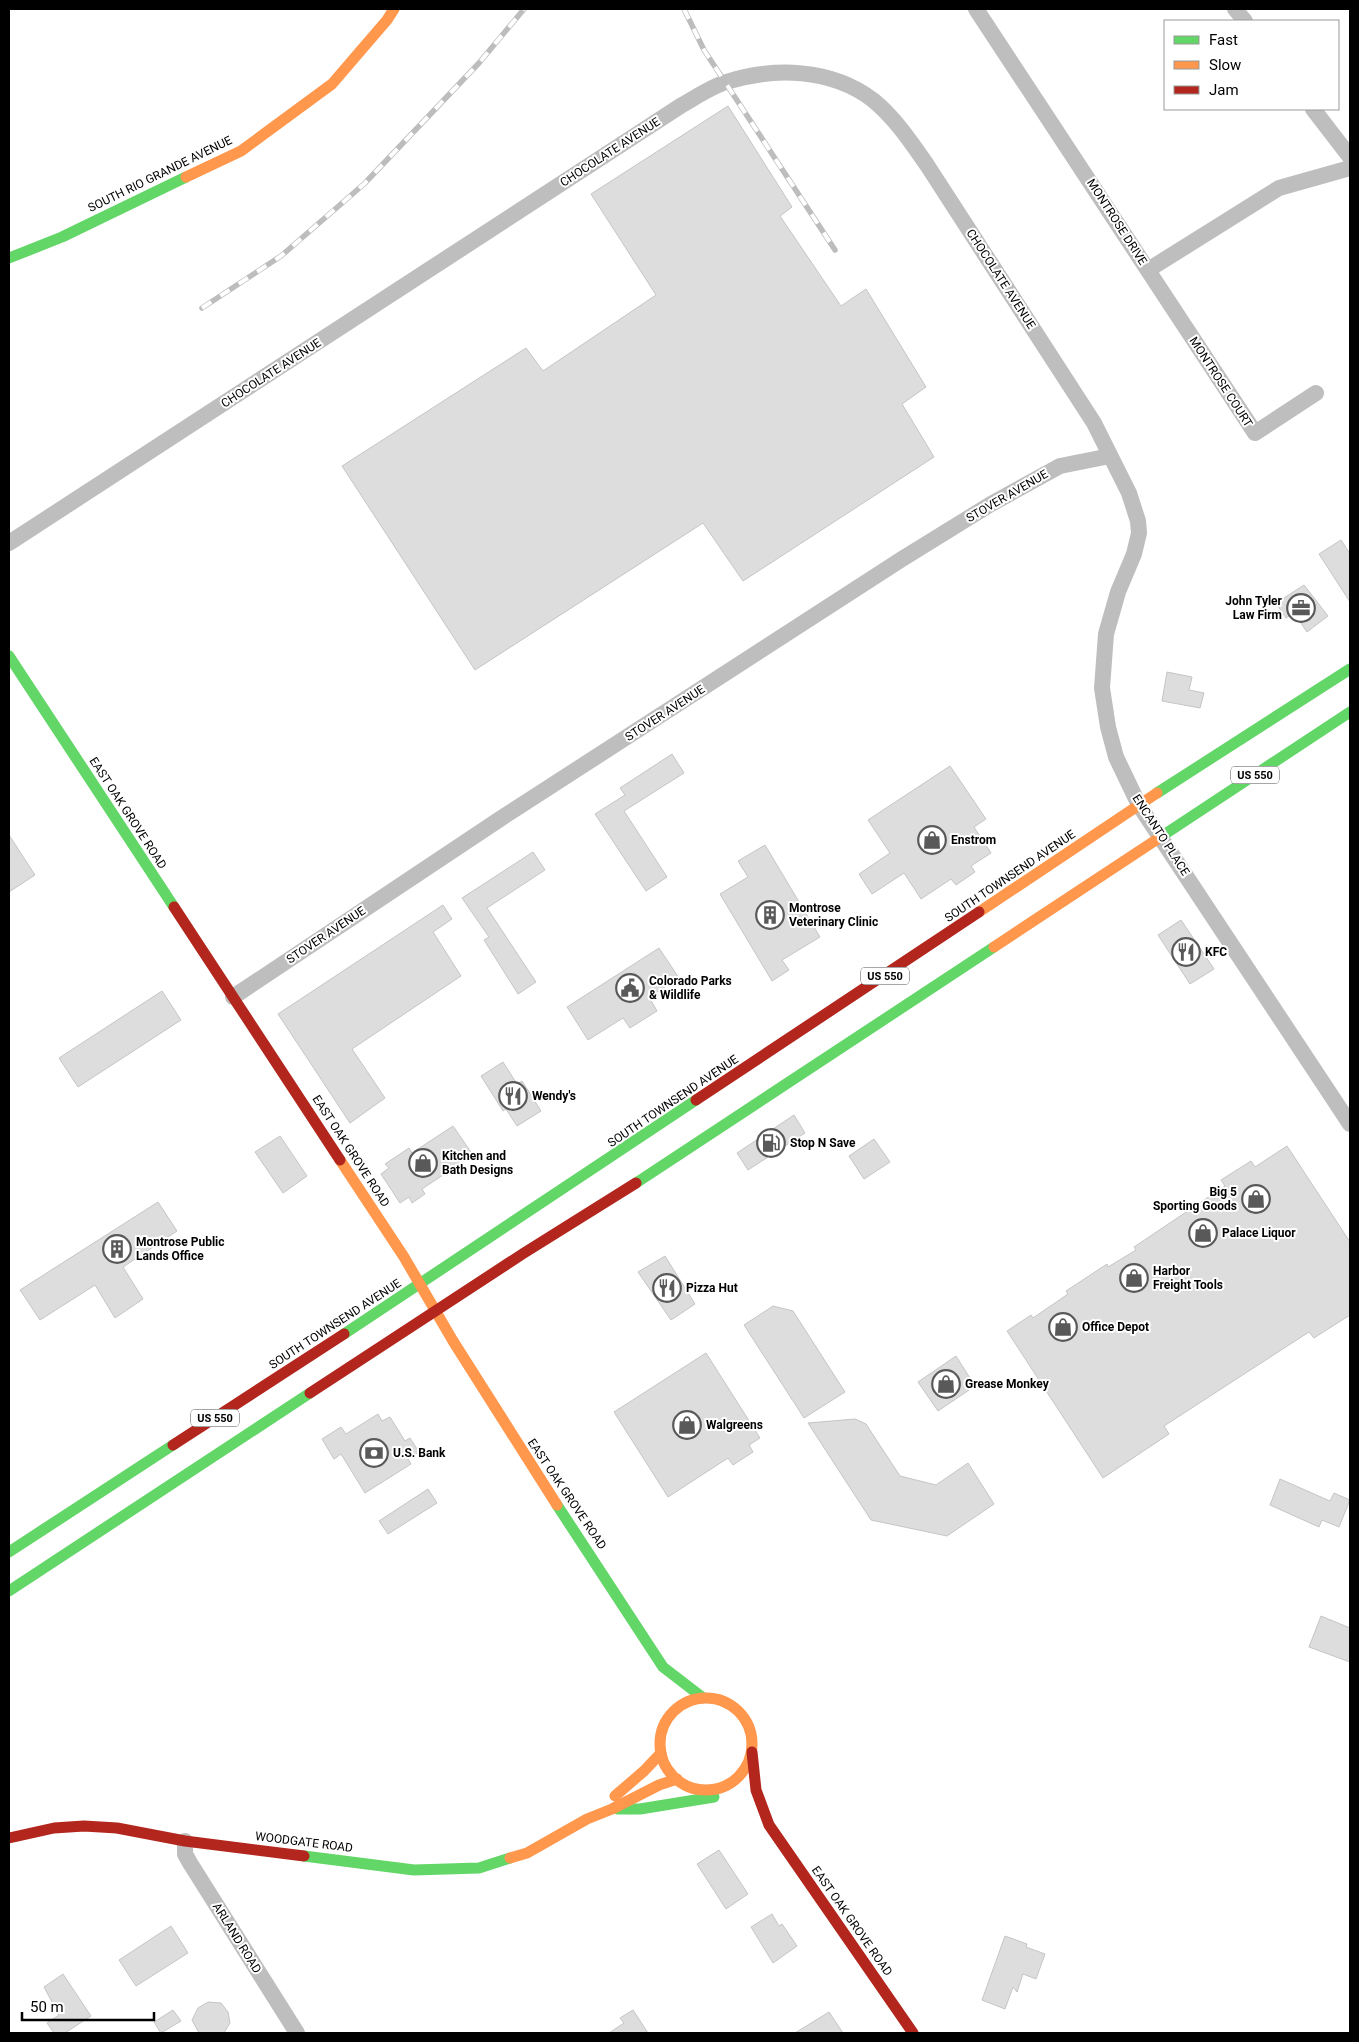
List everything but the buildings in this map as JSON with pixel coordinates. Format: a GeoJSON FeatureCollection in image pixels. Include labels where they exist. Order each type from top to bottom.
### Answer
{"type":"FeatureCollection","features":[{"type":"Feature","properties":{"kind":"main road","name":"SOUTH RIO GRANDE AVENUE"},"geometry":{"type":"LineString","coordinates":[[9,258],[62,237],[241,152],[332,84],[387,20],[394,9]]}},
{"type":"Feature","properties":{"kind":"main road","name":"EAST OAK GROVE ROAD"},"geometry":{"type":"LineString","coordinates":[[9,656],[401,1252],[552,1498],[594,1558],[663,1667],[702,1697]]}},
{"type":"Feature","properties":{"kind":"main road","name":"SOUTH TOWNSEND AVENUE"},"geometry":{"type":"LineString","coordinates":[[9,1552],[420,1285],[1139,805],[1350,669]]}},
{"type":"Feature","properties":{"kind":"main road","name":"US 550"},"geometry":{"type":"LineString","coordinates":[[9,1592],[436,1311],[686,1150],[1350,712]]}},
{"type":"Feature","properties":{"kind":"main road","name":"EAST OAK GROVE ROAD"},"geometry":{"type":"LineString","coordinates":[[663,1667],[670,1704],[668,1717]]}},
{"type":"Feature","properties":{"kind":"main road"},"geometry":{"type":"LineString","coordinates":[[702,1697],[718,1698],[734,1707],[748,1726],[753,1742],[752,1752],[742,1773],[733,1782],[726,1794],[695,1788],[677,1779],[666,1764],[661,1753],[660,1740],[668,1717],[682,1704],[702,1697]]}},
{"type":"Feature","properties":{"kind":"main road","name":"EAST OAK GROVE ROAD"},"geometry":{"type":"LineString","coordinates":[[752,1752],[754,1784],[759,1806],[769,1826],[913,2033]]}},
{"type":"Feature","properties":{"kind":"main road","name":"WOODGATE ROAD"},"geometry":{"type":"LineString","coordinates":[[587,1819],[644,1771],[661,1753]]}},
{"type":"Feature","properties":{"kind":"main road","name":"WOODGATE ROAD"},"geometry":{"type":"LineString","coordinates":[[9,1838],[54,1828],[84,1826],[117,1828],[185,1841],[414,1870],[479,1868],[527,1853],[587,1819],[612,1809],[659,1785],[677,1779]]}},
{"type":"Feature","properties":{"kind":"main road","name":"WOODGATE ROAD"},"geometry":{"type":"LineString","coordinates":[[612,1809],[640,1809],[726,1794]]}},
{"type":"Feature","properties":{"kind":"main road","name":"EAST OAK GROVE ROAD"},"geometry":{"type":"LineString","coordinates":[[755,1814],[769,1826]]}},
{"type":"Feature","properties":{"kind":"street","name":"MONTROSE DRIVE"},"geometry":{"type":"LineString","coordinates":[[976,9],[1148,270],[1279,188],[1350,168]]}},
{"type":"Feature","properties":{"kind":"street"},"geometry":{"type":"LineString","coordinates":[[1235,9],[1243,20]]}},
{"type":"Feature","properties":{"kind":"street","name":"CHOCOLATE AVENUE"},"geometry":{"type":"LineString","coordinates":[[9,543],[682,105],[725,82],[768,72],[798,72],[816,75],[853,89],[871,100],[899,127],[927,165],[1094,422],[1110,456]]}},
{"type":"Feature","properties":{"kind":"street"},"geometry":{"type":"LineString","coordinates":[[1314,110],[1350,157]]}},
{"type":"Feature","properties":{"kind":"street","name":"MONTROSE COURT"},"geometry":{"type":"LineString","coordinates":[[1148,270],[1255,433],[1316,393]]}},
{"type":"Feature","properties":{"kind":"street","name":"ENCANTO PLACE"},"geometry":{"type":"LineString","coordinates":[[1110,456],[1129,493],[1139,533],[1134,554],[1118,592],[1106,634],[1102,688],[1108,727],[1116,757],[1139,805],[1350,1124]]}},
{"type":"Feature","properties":{"kind":"street","name":"STOVER AVENUE"},"geometry":{"type":"LineString","coordinates":[[233,997],[509,814],[902,559],[983,509],[1060,466],[1110,456]]}},
{"type":"Feature","properties":{"kind":"street","name":"ARLAND ROAD"},"geometry":{"type":"LineString","coordinates":[[185,1841],[185,1854],[190,1863],[297,2033]]}},
{"type":"Feature","properties":{"kind":"railway"},"geometry":{"type":"LineString","coordinates":[[202,308],[281,256],[364,184],[479,63],[524,9]]}},
{"type":"Feature","properties":{"kind":"railway"},"geometry":{"type":"LineString","coordinates":[[684,9],[704,50],[835,250]]}},
{"type":"Feature","properties":{"kind":"traffic: fast"},"geometry":{"type":"LineString","coordinates":[[9,258],[62,237],[186,177]]}},
{"type":"Feature","properties":{"kind":"traffic: fast"},"geometry":{"type":"LineString","coordinates":[[9,656],[174,907]]}},
{"type":"Feature","properties":{"kind":"traffic: fast"},"geometry":{"type":"LineString","coordinates":[[1157,793],[1350,669]]}},
{"type":"Feature","properties":{"kind":"traffic: fast"},"geometry":{"type":"LineString","coordinates":[[1159,838],[1350,712]]}},
{"type":"Feature","properties":{"kind":"traffic: fast"},"geometry":{"type":"LineString","coordinates":[[636,1183],[994,947]]}},
{"type":"Feature","properties":{"kind":"traffic: fast"},"geometry":{"type":"LineString","coordinates":[[344,1334],[696,1100]]}},
{"type":"Feature","properties":{"kind":"traffic: fast"},"geometry":{"type":"LineString","coordinates":[[9,1591],[310,1393]]}},
{"type":"Feature","properties":{"kind":"traffic: fast"},"geometry":{"type":"LineString","coordinates":[[9,1552],[173,1445]]}},
{"type":"Feature","properties":{"kind":"traffic: fast"},"geometry":{"type":"LineString","coordinates":[[557,1505],[663,1667],[702,1697]]}},
{"type":"Feature","properties":{"kind":"traffic: fast"},"geometry":{"type":"LineString","coordinates":[[618,1809],[640,1809],[714,1797]]}},
{"type":"Feature","properties":{"kind":"traffic: fast"},"geometry":{"type":"LineString","coordinates":[[304,1856],[414,1870],[479,1868],[510,1858]]}},
{"type":"Feature","properties":{"kind":"traffic: slow"},"geometry":{"type":"LineString","coordinates":[[186,177],[241,151],[332,84],[387,20],[394,9]]}},
{"type":"Feature","properties":{"kind":"traffic: slow"},"geometry":{"type":"LineString","coordinates":[[979,912],[1157,793]]}},
{"type":"Feature","properties":{"kind":"traffic: slow"},"geometry":{"type":"LineString","coordinates":[[994,947],[1159,838]]}},
{"type":"Feature","properties":{"kind":"traffic: slow"},"geometry":{"type":"LineString","coordinates":[[340,1160],[404,1257],[453,1341],[557,1505]]}},
{"type":"Feature","properties":{"kind":"traffic: slow"},"geometry":{"type":"LineString","coordinates":[[706,1698],[715,1699],[732,1706],[744,1718],[751,1735],[752,1744],[751,1753],[744,1770],[732,1782],[715,1789],[706,1790],[697,1789],[680,1782],[668,1770],[661,1753],[660,1744],[661,1735],[668,1718],[680,1706],[697,1699],[706,1698]]}},
{"type":"Feature","properties":{"kind":"traffic: slow"},"geometry":{"type":"LineString","coordinates":[[615,1796],[644,1771],[661,1753]]}},
{"type":"Feature","properties":{"kind":"traffic: slow"},"geometry":{"type":"LineString","coordinates":[[510,1858],[527,1853],[587,1819],[612,1809],[659,1785],[677,1779]]}},
{"type":"Feature","properties":{"kind":"traffic: jam"},"geometry":{"type":"LineString","coordinates":[[174,907],[340,1160]]}},
{"type":"Feature","properties":{"kind":"traffic: jam"},"geometry":{"type":"LineString","coordinates":[[696,1100],[979,912]]}},
{"type":"Feature","properties":{"kind":"traffic: jam"},"geometry":{"type":"LineString","coordinates":[[310,1393],[524,1253],[636,1183]]}},
{"type":"Feature","properties":{"kind":"traffic: jam"},"geometry":{"type":"LineString","coordinates":[[173,1445],[344,1334]]}},
{"type":"Feature","properties":{"kind":"traffic: jam"},"geometry":{"type":"LineString","coordinates":[[752,1752],[756,1790],[769,1825],[913,2033]]}},
{"type":"Feature","properties":{"kind":"traffic: jam"},"geometry":{"type":"LineString","coordinates":[[9,1838],[54,1828],[84,1826],[117,1828],[185,1841],[304,1856]]}},
{"type":"Feature","properties":{"kind":"place","name":"John Tyler Law Firm"},"geometry":{"type":"Point","coordinates":[1301,608]}},
{"type":"Feature","properties":{"kind":"place","name":"Enstrom"},"geometry":{"type":"Point","coordinates":[932,840]}},
{"type":"Feature","properties":{"kind":"place","name":"Montrose Veterinary Clinic"},"geometry":{"type":"Point","coordinates":[770,915]}},
{"type":"Feature","properties":{"kind":"place","name":"KFC"},"geometry":{"type":"Point","coordinates":[1186,952]}},
{"type":"Feature","properties":{"kind":"place","name":"Colorado Parks & Wildlife"},"geometry":{"type":"Point","coordinates":[630,988]}},
{"type":"Feature","properties":{"kind":"place","name":"Wendy's"},"geometry":{"type":"Point","coordinates":[513,1096]}},
{"type":"Feature","properties":{"kind":"place","name":"Stop N Save"},"geometry":{"type":"Point","coordinates":[771,1143]}},
{"type":"Feature","properties":{"kind":"place","name":"Kitchen and Bath Designs"},"geometry":{"type":"Point","coordinates":[423,1163]}},
{"type":"Feature","properties":{"kind":"place","name":"Big 5 Sporting Goods"},"geometry":{"type":"Point","coordinates":[1256,1199]}},
{"type":"Feature","properties":{"kind":"place","name":"Palace Liquor"},"geometry":{"type":"Point","coordinates":[1203,1233]}},
{"type":"Feature","properties":{"kind":"place","name":"Montrose Public Lands Office"},"geometry":{"type":"Point","coordinates":[117,1249]}},
{"type":"Feature","properties":{"kind":"place","name":"Harbor Freight Tools"},"geometry":{"type":"Point","coordinates":[1134,1278]}},
{"type":"Feature","properties":{"kind":"place","name":"Pizza Hut"},"geometry":{"type":"Point","coordinates":[667,1288]}},
{"type":"Feature","properties":{"kind":"place","name":"Office Depot"},"geometry":{"type":"Point","coordinates":[1063,1327]}},
{"type":"Feature","properties":{"kind":"place","name":"Grease Monkey"},"geometry":{"type":"Point","coordinates":[946,1384]}},
{"type":"Feature","properties":{"kind":"place","name":"Walgreens"},"geometry":{"type":"Point","coordinates":[687,1425]}},
{"type":"Feature","properties":{"kind":"place","name":"U.S. Bank"},"geometry":{"type":"Point","coordinates":[374,1453]}}]}
